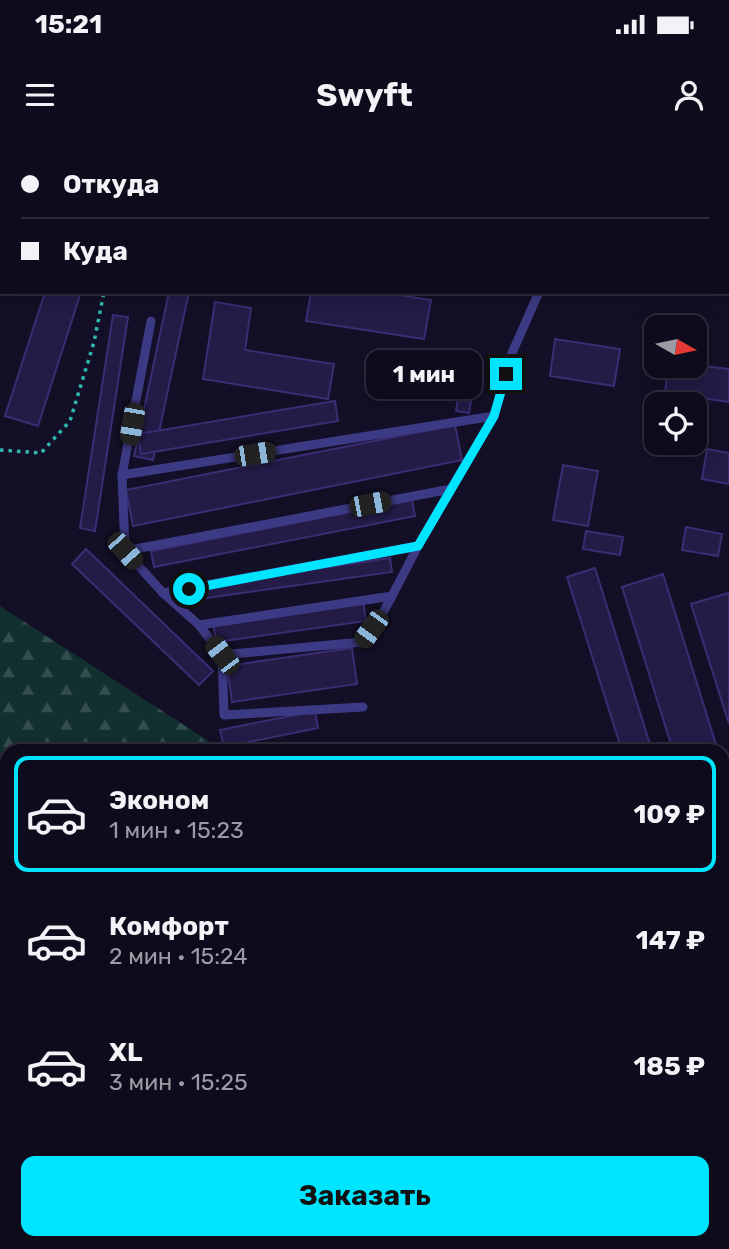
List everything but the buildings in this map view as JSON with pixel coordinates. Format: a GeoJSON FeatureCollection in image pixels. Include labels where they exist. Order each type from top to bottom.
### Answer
{"type":"FeatureCollection","features":[{"type":"Feature","properties":{"kind":"lane"},"geometry":{"type":"LineString","coordinates":[[222,655],[362,642],[381,616],[418,546],[494,416],[512,353],[538,294]]}},
{"type":"Feature","properties":{"kind":"lane"},"geometry":{"type":"LineString","coordinates":[[151,321],[122,475],[125,551],[163,593],[199,625],[222,655],[224,715],[363,707]]}},
{"type":"Feature","properties":{"kind":"lane"},"geometry":{"type":"LineString","coordinates":[[122,475],[494,416]]}},
{"type":"Feature","properties":{"kind":"lane"},"geometry":{"type":"LineString","coordinates":[[125,551],[452,489]]}},
{"type":"Feature","properties":{"kind":"lane"},"geometry":{"type":"LineString","coordinates":[[163,593],[418,546]]}},
{"type":"Feature","properties":{"kind":"lane"},"geometry":{"type":"LineString","coordinates":[[199,625],[392,596]]}},
{"type":"Feature","properties":{"kind":"path"},"geometry":{"type":"LineString","coordinates":[[0,450],[41,453],[69,421],[94,342],[104,294]]}},
{"type":"Feature","properties":{"kind":"green space"},"geometry":{"type":"Polygon","coordinates":[[[0,606],[213,744],[0,744],[0,606]]]}},
{"type":"Feature","properties":{"kind":"route"},"geometry":{"type":"LineString","coordinates":[[189,589],[418,546],[494,416],[506,374]]}}]}
